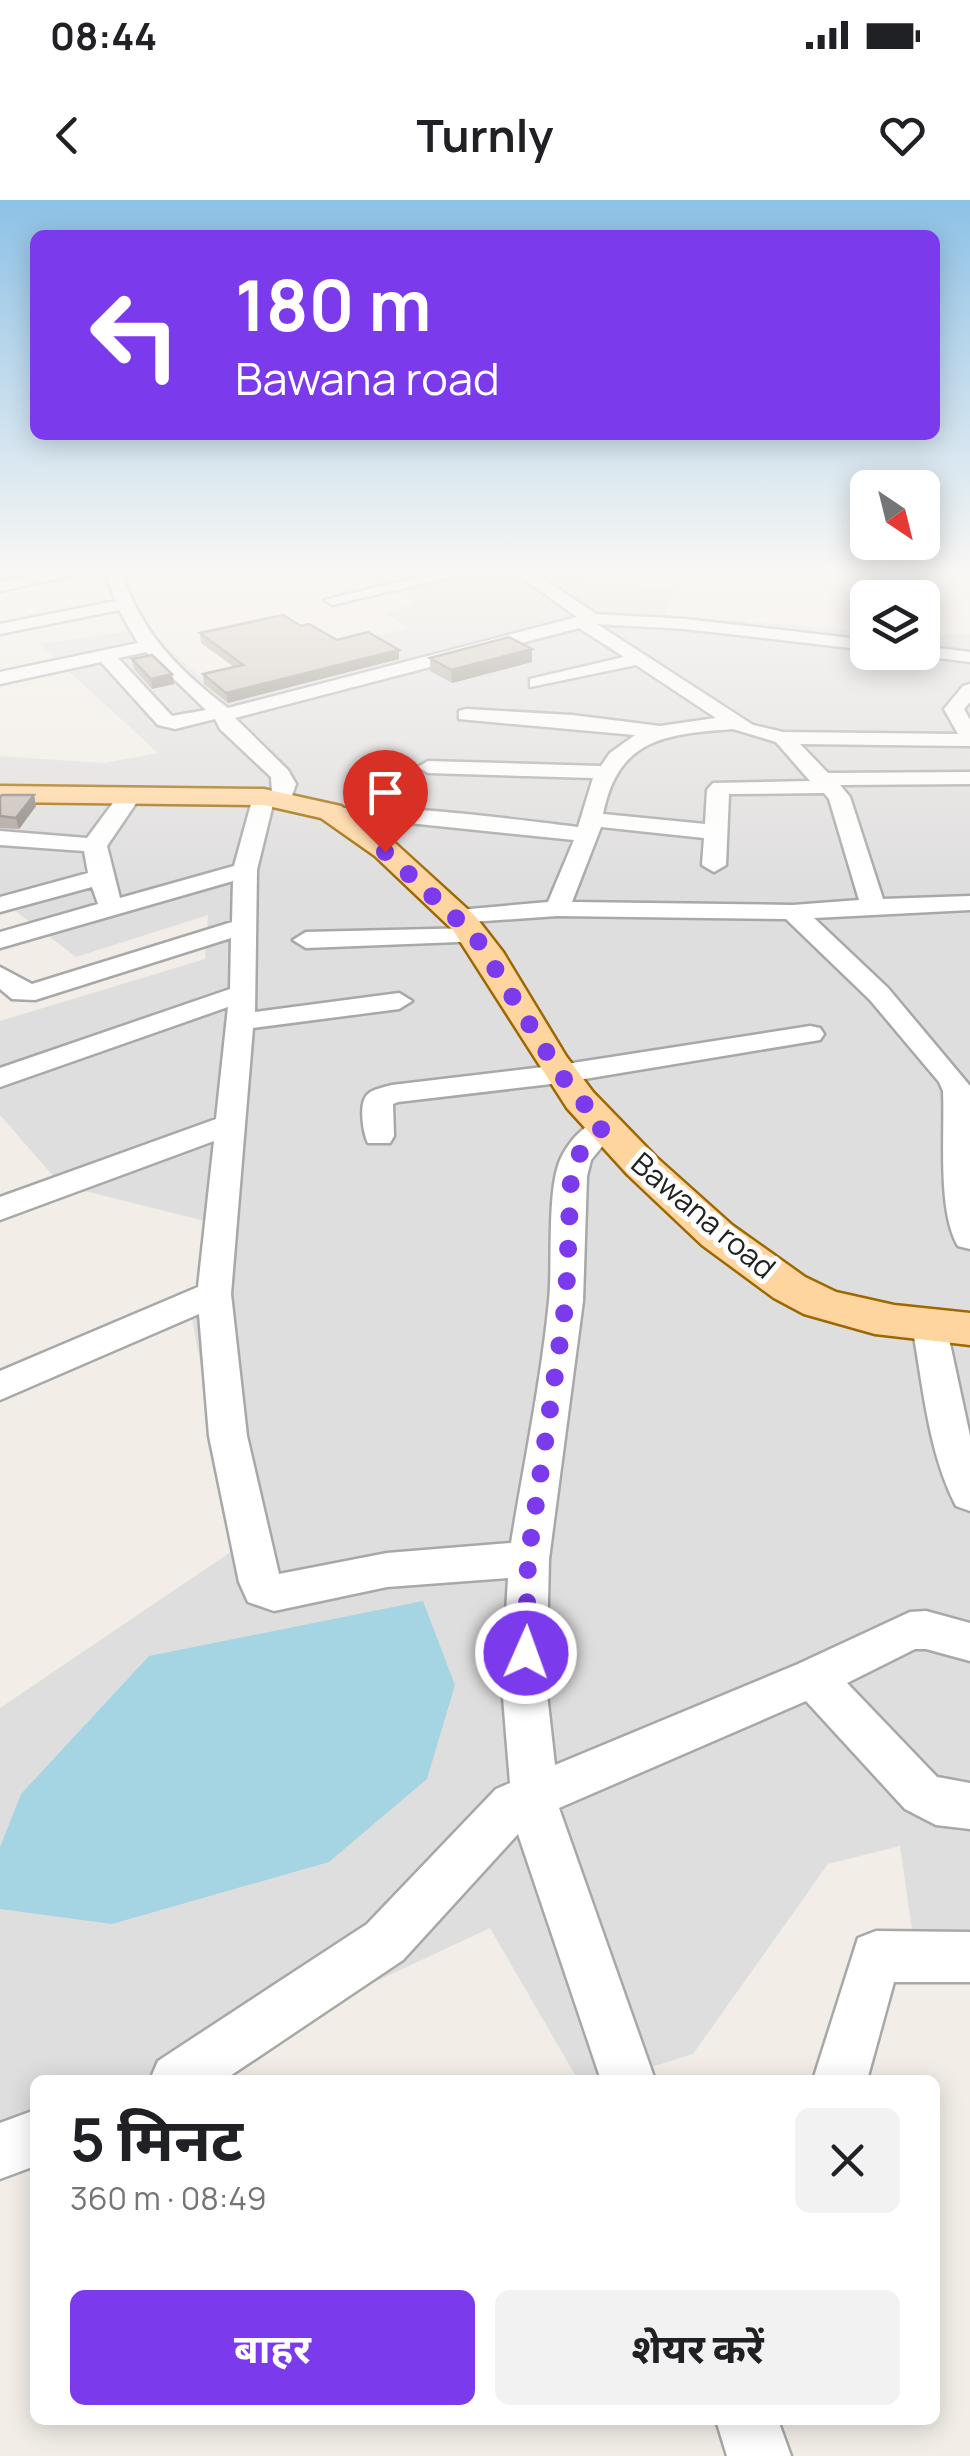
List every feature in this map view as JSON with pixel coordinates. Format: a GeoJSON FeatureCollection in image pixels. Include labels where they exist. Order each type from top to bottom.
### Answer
{"type":"FeatureCollection","features":[{"type":"Feature","properties":{"kind":"main road","name":"Bawana road"},"geometry":{"type":"LineString","coordinates":[[0,782],[92,785],[121,793]]}},
{"type":"Feature","properties":{"kind":"main road","name":"Bawana road"},"geometry":{"type":"LineString","coordinates":[[0,794],[272,798],[335,814],[361,832],[466,926],[560,1074],[603,1127],[738,1250],[817,1302],[929,1326],[970,1329]]}},
{"type":"Feature","properties":{"kind":"street"},"geometry":{"type":"LineString","coordinates":[[125,677],[164,721],[175,723],[364,677]]}},
{"type":"Feature","properties":{"kind":"street"},"geometry":{"type":"LineString","coordinates":[[183,677],[281,774],[285,784],[272,798],[244,870],[242,1008],[214,1294],[228,1436],[264,1588],[274,1594],[387,1570],[528,1558]]}},
{"type":"Feature","properties":{"kind":"street"},"geometry":{"type":"LineString","coordinates":[[537,684],[565,677]]}},
{"type":"Feature","properties":{"kind":"street"},"geometry":{"type":"LineString","coordinates":[[667,677],[735,723],[783,738],[970,738],[954,709],[970,690]]}},
{"type":"Feature","properties":{"kind":"street"},"geometry":{"type":"LineString","coordinates":[[466,715],[654,731],[735,723]]}},
{"type":"Feature","properties":{"kind":"street"},"geometry":{"type":"LineString","coordinates":[[557,909],[589,827],[603,772],[634,741],[654,731]]}},
{"type":"Feature","properties":{"kind":"street"},"geometry":{"type":"LineString","coordinates":[[783,738],[846,810],[857,866],[872,904],[869,908]]}},
{"type":"Feature","properties":{"kind":"street"},"geometry":{"type":"LineString","coordinates":[[428,766],[603,772]]}},
{"type":"Feature","properties":{"kind":"street"},"geometry":{"type":"LineString","coordinates":[[714,865],[721,788],[960,778],[970,802]]}},
{"type":"Feature","properties":{"kind":"street"},"geometry":{"type":"LineString","coordinates":[[111,908],[93,844],[121,793]]}},
{"type":"Feature","properties":{"kind":"street"},"geometry":{"type":"LineString","coordinates":[[335,814],[715,832]]}},
{"type":"Feature","properties":{"kind":"street"},"geometry":{"type":"LineString","coordinates":[[0,838],[93,844]]}},
{"type":"Feature","properties":{"kind":"street"},"geometry":{"type":"LineString","coordinates":[[0,940],[244,870]]}},
{"type":"Feature","properties":{"kind":"street"},"geometry":{"type":"LineString","coordinates":[[0,905],[100,877]]}},
{"type":"Feature","properties":{"kind":"street"},"geometry":{"type":"LineString","coordinates":[[306,940],[466,926],[557,909],[793,912],[970,903]]}},
{"type":"Feature","properties":{"kind":"street"},"geometry":{"type":"LineString","coordinates":[[793,912],[879,994],[940,1061],[958,1091],[958,1141],[966,1178],[963,1209],[970,1238]]}},
{"type":"Feature","properties":{"kind":"street"},"geometry":{"type":"LineString","coordinates":[[0,975],[20,993],[35,992],[241,927]]}},
{"type":"Feature","properties":{"kind":"street"},"geometry":{"type":"LineString","coordinates":[[0,1078],[242,1008],[399,1001]]}},
{"type":"Feature","properties":{"kind":"street"},"geometry":{"type":"LineString","coordinates":[[379,1136],[377,1106],[383,1096],[560,1074],[810,1034]]}},
{"type":"Feature","properties":{"kind":"street"},"geometry":{"type":"LineString","coordinates":[[940,1061],[970,1055]]}},
{"type":"Feature","properties":{"kind":"street"},"geometry":{"type":"LineString","coordinates":[[0,1209],[228,1126]]}},
{"type":"Feature","properties":{"kind":"street"},"geometry":{"type":"LineString","coordinates":[[603,1127],[576,1158],[571,1176],[566,1301],[528,1558],[524,1685],[537,1821],[626,2075]]}},
{"type":"Feature","properties":{"kind":"street"},"geometry":{"type":"LineString","coordinates":[[0,1386],[214,1294]]}},
{"type":"Feature","properties":{"kind":"street"},"geometry":{"type":"LineString","coordinates":[[929,1326],[951,1436],[970,1496]]}},
{"type":"Feature","properties":{"kind":"street"},"geometry":{"type":"LineString","coordinates":[[184,2075],[385,1942],[471,1854],[500,1814],[532,1796],[812,1678],[910,1631],[926,1630],[970,1642]]}},
{"type":"Feature","properties":{"kind":"street"},"geometry":{"type":"LineString","coordinates":[[812,1678],[926,1798],[970,1806]]}},
{"type":"Feature","properties":{"kind":"street"},"geometry":{"type":"LineString","coordinates":[[841,2075],[876,1956],[970,1957]]}},
{"type":"Feature","properties":{"kind":"street"},"geometry":{"type":"LineString","coordinates":[[0,2151],[30,2140]]}},
{"type":"Feature","properties":{"kind":"street"},"geometry":{"type":"LineString","coordinates":[[748,2425],[759,2456]]}},
{"type":"Feature","properties":{"kind":"shaded area"},"geometry":{"type":"Polygon","coordinates":[[[75,677],[970,677],[970,1942],[914,1944],[900,1846],[828,1864],[693,2054],[625,2075],[575,2075],[490,1928],[176,2075],[30,2075],[30,2143],[0,2157],[0,1708],[235,1549],[192,1319],[205,1221],[61,1185],[0,1115],[0,1021],[205,959],[208,915],[76,957],[0,899],[0,756],[104,763],[158,753],[75,677]]]}},
{"type":"Feature","properties":{"kind":"water"},"geometry":{"type":"Polygon","coordinates":[[[423,1601],[455,1685],[427,1779],[329,1862],[112,1924],[0,1909],[0,1847],[21,1794],[149,1656],[423,1601]]]}},
{"type":"Feature","properties":{"kind":"building"},"geometry":{"type":"Polygon","coordinates":[[[207,677],[289,677],[226,693],[207,677]]]}},
{"type":"Feature","properties":{"kind":"building"},"geometry":{"type":"Polygon","coordinates":[[[2,795],[34,795],[16,818],[0,816],[2,795]]]}},
{"type":"Feature","properties":{"kind":"route"},"geometry":{"type":"LineString","coordinates":[[385,852],[475,936],[560,1074],[603,1127],[576,1158],[571,1176],[566,1301],[528,1558],[526,1653]]}}]}
